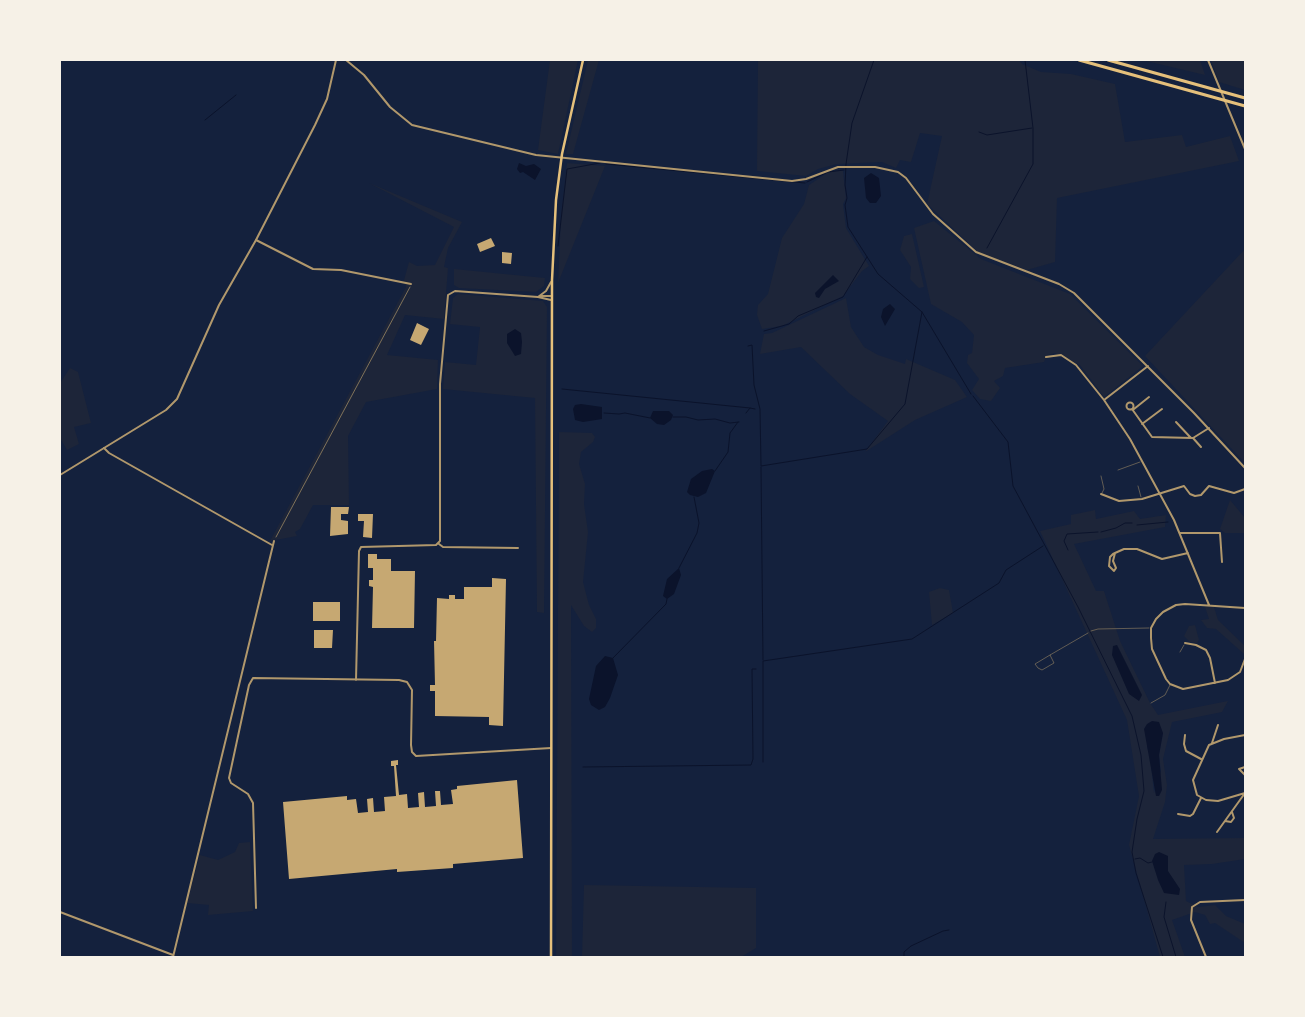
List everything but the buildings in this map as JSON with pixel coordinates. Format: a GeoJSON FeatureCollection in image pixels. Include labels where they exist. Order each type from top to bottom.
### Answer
{"type":"FeatureCollection","features":[{"type":"Feature","properties":{"kind":"highway"},"geometry":{"type":"LineString","coordinates":[[1080,60],[1245,106]]}},
{"type":"Feature","properties":{"kind":"highway"},"geometry":{"type":"LineString","coordinates":[[1108,60],[1245,98]]}},
{"type":"Feature","properties":{"kind":"main road"},"geometry":{"type":"LineString","coordinates":[[551,957],[551,296],[556,200],[562,154],[583,60]]}},
{"type":"Feature","properties":{"kind":"street"},"geometry":{"type":"LineString","coordinates":[[60,475],[166,410],[177,400],[219,305],[256,240],[323,108],[336,60]]}},
{"type":"Feature","properties":{"kind":"street"},"geometry":{"type":"LineString","coordinates":[[346,60],[364,75],[390,107],[412,125],[536,155],[792,181],[800,181],[831,168],[840,167],[888,168],[898,172],[906,178],[933,214],[976,252],[1066,287],[1090,308],[1148,366],[1245,468]]}},
{"type":"Feature","properties":{"kind":"street"},"geometry":{"type":"LineString","coordinates":[[1208,60],[1245,149]]}},
{"type":"Feature","properties":{"kind":"street"},"geometry":{"type":"LineString","coordinates":[[256,240],[313,269],[341,270],[411,284]]}},
{"type":"Feature","properties":{"kind":"street"},"geometry":{"type":"LineString","coordinates":[[538,297],[546,291],[552,280]]}},
{"type":"Feature","properties":{"kind":"street"},"geometry":{"type":"LineString","coordinates":[[438,544],[440,537],[440,384],[448,295],[455,291],[538,297],[551,296]]}},
{"type":"Feature","properties":{"kind":"street"},"geometry":{"type":"LineString","coordinates":[[538,297],[551,300]]}},
{"type":"Feature","properties":{"kind":"street"},"geometry":{"type":"LineString","coordinates":[[1046,357],[1060,356],[1070,360],[1089,379],[1104,400],[1143,461],[1180,533],[1209,605]]}},
{"type":"Feature","properties":{"kind":"street"},"geometry":{"type":"LineString","coordinates":[[1104,400],[1148,366]]}},
{"type":"Feature","properties":{"kind":"street"},"geometry":{"type":"LineString","coordinates":[[1149,397],[1132,409],[1152,437],[1192,438],[1209,428]]}},
{"type":"Feature","properties":{"kind":"street"},"geometry":{"type":"LineString","coordinates":[[1142,424],[1162,409]]}},
{"type":"Feature","properties":{"kind":"street"},"geometry":{"type":"LineString","coordinates":[[1176,422],[1201,447]]}},
{"type":"Feature","properties":{"kind":"street"},"geometry":{"type":"LineString","coordinates":[[104,448],[272,545]]}},
{"type":"Feature","properties":{"kind":"street"},"geometry":{"type":"LineString","coordinates":[[1101,494],[1119,501],[1142,499],[1184,486],[1190,494],[1195,496],[1201,495],[1209,486],[1234,493],[1245,489]]}},
{"type":"Feature","properties":{"kind":"street"},"geometry":{"type":"LineString","coordinates":[[1180,533],[1219,532],[1222,537],[1222,562]]}},
{"type":"Feature","properties":{"kind":"street"},"geometry":{"type":"LineString","coordinates":[[60,912],[173,956],[274,541]]}},
{"type":"Feature","properties":{"kind":"street"},"geometry":{"type":"LineString","coordinates":[[356,680],[360,547],[438,544],[442,547],[518,548]]}},
{"type":"Feature","properties":{"kind":"street"},"geometry":{"type":"LineString","coordinates":[[1115,553],[1113,562],[1116,568],[1113,571],[1108,562],[1115,553],[1124,549],[1137,549],[1162,559],[1188,553]]}},
{"type":"Feature","properties":{"kind":"street"},"geometry":{"type":"LineString","coordinates":[[1245,608],[1176,605],[1163,612],[1151,628],[1152,649],[1170,684],[1184,689],[1235,677],[1240,672],[1245,659]]}},
{"type":"Feature","properties":{"kind":"street"},"geometry":{"type":"LineString","coordinates":[[1185,643],[1196,645],[1206,650],[1210,658],[1215,683]]}},
{"type":"Feature","properties":{"kind":"street"},"geometry":{"type":"LineString","coordinates":[[256,908],[252,798],[231,783],[228,778],[250,682],[256,677],[399,680],[409,684],[412,690],[411,747],[416,756],[551,748]]}},
{"type":"Feature","properties":{"kind":"street"},"geometry":{"type":"LineString","coordinates":[[1218,725],[1212,743],[1201,759],[1193,780],[1194,790],[1201,798],[1218,801],[1245,793]]}},
{"type":"Feature","properties":{"kind":"street"},"geometry":{"type":"LineString","coordinates":[[1185,735],[1184,744],[1186,751],[1201,759]]}},
{"type":"Feature","properties":{"kind":"street"},"geometry":{"type":"LineString","coordinates":[[1212,743],[1245,735]]}},
{"type":"Feature","properties":{"kind":"street"},"geometry":{"type":"LineString","coordinates":[[1245,767],[1239,768],[1245,775]]}},
{"type":"Feature","properties":{"kind":"street"},"geometry":{"type":"LineString","coordinates":[[1217,832],[1245,793]]}},
{"type":"Feature","properties":{"kind":"street"},"geometry":{"type":"LineString","coordinates":[[1178,814],[1190,816],[1193,814],[1201,798]]}},
{"type":"Feature","properties":{"kind":"street"},"geometry":{"type":"LineString","coordinates":[[1225,821],[1231,822],[1234,818],[1231,812]]}},
{"type":"Feature","properties":{"kind":"street"},"geometry":{"type":"LineString","coordinates":[[1206,957],[1191,920],[1192,908],[1200,902],[1245,900]]}},
{"type":"Feature","properties":{"kind":"lane"},"geometry":{"type":"LineString","coordinates":[[1118,470],[1143,461]]}},
{"type":"Feature","properties":{"kind":"lane"},"geometry":{"type":"LineString","coordinates":[[1101,476],[1104,489],[1101,494]]}},
{"type":"Feature","properties":{"kind":"lane"},"geometry":{"type":"LineString","coordinates":[[1138,486],[1142,499]]}},
{"type":"Feature","properties":{"kind":"lane"},"geometry":{"type":"LineString","coordinates":[[1091,632],[1098,629],[1151,628]]}},
{"type":"Feature","properties":{"kind":"lane"},"geometry":{"type":"LineString","coordinates":[[1050,655],[1054,663],[1042,670],[1038,668],[1036,664],[1050,655],[1088,633]]}},
{"type":"Feature","properties":{"kind":"lane"},"geometry":{"type":"LineString","coordinates":[[1180,652],[1185,643]]}},
{"type":"Feature","properties":{"kind":"lane"},"geometry":{"type":"LineString","coordinates":[[1151,703],[1166,694],[1170,684]]}},
{"type":"Feature","properties":{"kind":"path"},"geometry":{"type":"LineString","coordinates":[[274,541],[411,284]]}},
{"type":"Feature","properties":{"kind":"shaded area"},"geometry":{"type":"Polygon","coordinates":[[[550,60],[578,60],[558,154],[538,150],[550,60]]]}},
{"type":"Feature","properties":{"kind":"shaded area"},"geometry":{"type":"Polygon","coordinates":[[[588,60],[599,60],[573,154],[566,154],[588,60]]]}},
{"type":"Feature","properties":{"kind":"shaded area"},"geometry":{"type":"Polygon","coordinates":[[[758,60],[1019,60],[1022,64],[1041,72],[1071,74],[1115,84],[1125,142],[1182,135],[1186,147],[1230,136],[1239,161],[1057,198],[1055,262],[1027,270],[978,252],[927,204],[942,136],[920,133],[911,162],[900,160],[896,168],[882,162],[837,164],[818,169],[806,176],[757,171],[758,60]]]}},
{"type":"Feature","properties":{"kind":"shaded area"},"geometry":{"type":"Polygon","coordinates":[[[1142,60],[1200,60],[1205,75],[1142,60]]]}},
{"type":"Feature","properties":{"kind":"shaded area"},"geometry":{"type":"Polygon","coordinates":[[[1211,60],[1245,60],[1245,90],[1219,82],[1211,60]]]}},
{"type":"Feature","properties":{"kind":"shaded area"},"geometry":{"type":"Polygon","coordinates":[[[519,163],[526,166],[534,164],[541,169],[535,180],[523,172],[520,173],[517,169],[519,163]]]}},
{"type":"Feature","properties":{"kind":"shaded area"},"geometry":{"type":"Polygon","coordinates":[[[567,163],[605,166],[558,283],[561,217],[567,163]]]}},
{"type":"Feature","properties":{"kind":"shaded area"},"geometry":{"type":"Polygon","coordinates":[[[843,171],[846,198],[843,204],[846,228],[869,266],[862,271],[843,296],[782,326],[762,329],[757,315],[758,305],[768,294],[782,238],[804,204],[809,185],[827,173],[843,171]]]}},
{"type":"Feature","properties":{"kind":"shaded area"},"geometry":{"type":"Polygon","coordinates":[[[871,173],[879,178],[881,196],[876,203],[870,203],[866,198],[864,178],[871,173]]]}},
{"type":"Feature","properties":{"kind":"shaded area"},"geometry":{"type":"Polygon","coordinates":[[[369,183],[462,222],[448,248],[444,267],[448,268],[444,319],[405,315],[387,355],[438,360],[437,389],[366,402],[348,436],[349,505],[313,505],[300,529],[295,532],[297,536],[270,541],[406,287],[404,280],[409,262],[417,266],[435,265],[454,227],[369,183]]]}},
{"type":"Feature","properties":{"kind":"shaded area"},"geometry":{"type":"Polygon","coordinates":[[[934,221],[981,259],[1070,294],[1143,366],[1104,397],[1080,365],[1055,353],[1047,355],[1044,362],[1005,368],[1003,376],[994,381],[1000,388],[991,401],[980,399],[972,390],[979,379],[967,363],[968,355],[972,353],[974,335],[962,322],[931,304],[914,228],[934,221]]]}},
{"type":"Feature","properties":{"kind":"shaded area"},"geometry":{"type":"Polygon","coordinates":[[[912,234],[924,287],[919,288],[910,279],[911,267],[900,250],[904,236],[912,234]]]}},
{"type":"Feature","properties":{"kind":"shaded area"},"geometry":{"type":"Polygon","coordinates":[[[1245,249],[1245,463],[1145,356],[1245,249]]]}},
{"type":"Feature","properties":{"kind":"shaded area"},"geometry":{"type":"Polygon","coordinates":[[[454,269],[545,278],[544,286],[536,292],[459,288],[454,285],[454,269]]]}},
{"type":"Feature","properties":{"kind":"shaded area"},"geometry":{"type":"Polygon","coordinates":[[[833,275],[839,281],[825,289],[819,298],[816,297],[815,293],[833,275]]]}},
{"type":"Feature","properties":{"kind":"shaded area"},"geometry":{"type":"Polygon","coordinates":[[[458,294],[543,301],[547,307],[544,613],[537,612],[535,398],[443,389],[445,362],[476,365],[480,327],[450,324],[453,298],[458,294]]]}},
{"type":"Feature","properties":{"kind":"shaded area"},"geometry":{"type":"Polygon","coordinates":[[[846,298],[851,327],[864,347],[878,355],[905,364],[906,359],[955,380],[967,397],[915,420],[865,452],[888,421],[850,394],[801,347],[760,354],[764,334],[772,333],[846,298]]]}},
{"type":"Feature","properties":{"kind":"shaded area"},"geometry":{"type":"Polygon","coordinates":[[[890,304],[895,309],[885,326],[881,317],[883,309],[890,304]]]}},
{"type":"Feature","properties":{"kind":"shaded area"},"geometry":{"type":"Polygon","coordinates":[[[515,329],[521,333],[522,342],[521,354],[515,356],[507,343],[507,334],[515,329]]]}},
{"type":"Feature","properties":{"kind":"shaded area"},"geometry":{"type":"Polygon","coordinates":[[[70,368],[78,372],[91,423],[74,427],[79,444],[67,450],[60,438],[60,383],[70,368]]]}},
{"type":"Feature","properties":{"kind":"shaded area"},"geometry":{"type":"Polygon","coordinates":[[[575,405],[602,407],[602,419],[583,422],[575,420],[573,409],[575,405]]]}},
{"type":"Feature","properties":{"kind":"shaded area"},"geometry":{"type":"Polygon","coordinates":[[[653,411],[669,411],[673,415],[671,420],[664,425],[657,424],[650,418],[653,411]]]}},
{"type":"Feature","properties":{"kind":"shaded area"},"geometry":{"type":"Polygon","coordinates":[[[559,432],[592,433],[595,437],[593,442],[581,452],[579,464],[585,484],[584,504],[588,532],[583,582],[589,605],[596,619],[596,628],[592,632],[584,626],[571,605],[572,957],[556,957],[559,432]]]}},
{"type":"Feature","properties":{"kind":"shaded area"},"geometry":{"type":"Polygon","coordinates":[[[712,469],[715,471],[706,493],[698,497],[690,495],[687,492],[691,479],[702,471],[712,469]]]}},
{"type":"Feature","properties":{"kind":"shaded area"},"geometry":{"type":"Polygon","coordinates":[[[1230,500],[1245,518],[1245,533],[1225,533],[1220,529],[1230,500]]]}},
{"type":"Feature","properties":{"kind":"shaded area"},"geometry":{"type":"Polygon","coordinates":[[[1095,510],[1096,519],[1134,511],[1140,519],[1166,515],[1165,527],[1074,544],[1096,591],[1104,591],[1120,641],[1150,703],[1158,715],[1228,701],[1222,712],[1172,722],[1163,759],[1167,785],[1165,802],[1153,839],[1245,838],[1245,859],[1212,864],[1184,865],[1186,901],[1198,907],[1215,905],[1226,916],[1245,924],[1245,943],[1215,923],[1210,924],[1205,915],[1195,912],[1172,920],[1185,957],[1160,957],[1129,845],[1139,796],[1127,720],[1040,531],[1071,524],[1071,515],[1095,510]],[[1163,733],[1147,747],[1150,756],[1154,793],[1161,771],[1159,755],[1163,733]]]}},
{"type":"Feature","properties":{"kind":"shaded area"},"geometry":{"type":"Polygon","coordinates":[[[679,568],[681,575],[674,594],[667,599],[663,596],[667,579],[679,568]]]}},
{"type":"Feature","properties":{"kind":"shaded area"},"geometry":{"type":"Polygon","coordinates":[[[940,588],[949,590],[953,613],[932,625],[929,592],[940,588]]]}},
{"type":"Feature","properties":{"kind":"shaded area"},"geometry":{"type":"Polygon","coordinates":[[[1205,607],[1214,607],[1218,620],[1245,646],[1244,654],[1216,629],[1207,628],[1201,620],[1209,619],[1205,607]]]}},
{"type":"Feature","properties":{"kind":"shaded area"},"geometry":{"type":"Polygon","coordinates":[[[1195,625],[1199,640],[1197,643],[1190,642],[1184,636],[1189,626],[1195,625]]]}},
{"type":"Feature","properties":{"kind":"shaded area"},"geometry":{"type":"Polygon","coordinates":[[[1117,645],[1142,695],[1139,701],[1129,694],[1112,655],[1113,646],[1117,645]]]}},
{"type":"Feature","properties":{"kind":"shaded area"},"geometry":{"type":"Polygon","coordinates":[[[605,656],[613,658],[618,675],[610,698],[605,707],[599,710],[591,705],[589,699],[596,666],[605,656]]]}},
{"type":"Feature","properties":{"kind":"shaded area"},"geometry":{"type":"Polygon","coordinates":[[[1152,721],[1159,722],[1163,733],[1159,755],[1162,790],[1159,796],[1156,796],[1144,729],[1152,721]]]}},
{"type":"Feature","properties":{"kind":"shaded area"},"geometry":{"type":"Polygon","coordinates":[[[250,842],[253,911],[208,915],[209,905],[187,903],[200,855],[218,860],[235,852],[239,843],[250,842]]]}},
{"type":"Feature","properties":{"kind":"shaded area"},"geometry":{"type":"Polygon","coordinates":[[[1159,852],[1168,856],[1168,871],[1180,889],[1179,895],[1164,893],[1152,861],[1155,854],[1159,852]]]}},
{"type":"Feature","properties":{"kind":"shaded area"},"geometry":{"type":"Polygon","coordinates":[[[584,885],[756,888],[756,948],[741,957],[582,957],[584,885]]]}},
{"type":"Feature","properties":{"kind":"waterway"},"geometry":{"type":"LineString","coordinates":[[874,60],[852,123],[845,185],[848,227],[878,274],[922,312],[971,394]]}},
{"type":"Feature","properties":{"kind":"waterway"},"geometry":{"type":"LineString","coordinates":[[987,248],[1033,164],[1033,128],[1025,60]]}},
{"type":"Feature","properties":{"kind":"waterway"},"geometry":{"type":"LineString","coordinates":[[205,120],[236,95]]}},
{"type":"Feature","properties":{"kind":"waterway"},"geometry":{"type":"LineString","coordinates":[[979,132],[987,135],[1032,128]]}},
{"type":"Feature","properties":{"kind":"waterway"},"geometry":{"type":"LineString","coordinates":[[558,246],[567,169],[600,163]]}},
{"type":"Feature","properties":{"kind":"waterway"},"geometry":{"type":"LineString","coordinates":[[606,164],[805,183]]}},
{"type":"Feature","properties":{"kind":"waterway"},"geometry":{"type":"LineString","coordinates":[[807,182],[828,172],[844,170]]}},
{"type":"Feature","properties":{"kind":"waterway"},"geometry":{"type":"LineString","coordinates":[[764,331],[789,324],[798,316],[843,297],[867,257]]}},
{"type":"Feature","properties":{"kind":"waterway"},"geometry":{"type":"LineString","coordinates":[[748,346],[752,345],[754,385],[760,409],[761,466],[867,449],[905,404],[922,312]]}},
{"type":"Feature","properties":{"kind":"waterway"},"geometry":{"type":"LineString","coordinates":[[562,389],[750,408]]}},
{"type":"Feature","properties":{"kind":"waterway"},"geometry":{"type":"LineString","coordinates":[[973,396],[1008,442],[1013,486],[1078,607],[1132,716],[1141,755],[1144,791],[1132,852],[1136,873],[1163,957]]}},
{"type":"Feature","properties":{"kind":"waterway"},"geometry":{"type":"LineString","coordinates":[[746,413],[750,408],[755,409]]}},
{"type":"Feature","properties":{"kind":"waterway"},"geometry":{"type":"LineString","coordinates":[[604,413],[625,413],[650,418]]}},
{"type":"Feature","properties":{"kind":"waterway"},"geometry":{"type":"LineString","coordinates":[[673,417],[686,417],[698,420],[715,419],[730,423],[739,422]]}},
{"type":"Feature","properties":{"kind":"waterway"},"geometry":{"type":"LineString","coordinates":[[715,471],[728,452],[730,433],[738,422]]}},
{"type":"Feature","properties":{"kind":"waterway"},"geometry":{"type":"LineString","coordinates":[[761,467],[763,660]]}},
{"type":"Feature","properties":{"kind":"waterway"},"geometry":{"type":"LineString","coordinates":[[679,568],[697,533],[699,523],[694,497]]}},
{"type":"Feature","properties":{"kind":"waterway"},"geometry":{"type":"LineString","coordinates":[[1137,525],[1168,522]]}},
{"type":"Feature","properties":{"kind":"waterway"},"geometry":{"type":"LineString","coordinates":[[1101,532],[1116,528],[1125,523],[1132,523]]}},
{"type":"Feature","properties":{"kind":"waterway"},"geometry":{"type":"LineString","coordinates":[[1068,550],[1064,541],[1067,534],[1098,532]]}},
{"type":"Feature","properties":{"kind":"waterway"},"geometry":{"type":"LineString","coordinates":[[763,762],[763,661],[912,639],[999,583],[1006,570],[1043,546]]}},
{"type":"Feature","properties":{"kind":"waterway"},"geometry":{"type":"LineString","coordinates":[[613,658],[666,604],[667,599]]}},
{"type":"Feature","properties":{"kind":"waterway"},"geometry":{"type":"LineString","coordinates":[[583,767],[751,765],[753,759],[752,669],[756,669]]}},
{"type":"Feature","properties":{"kind":"waterway"},"geometry":{"type":"LineString","coordinates":[[1135,859],[1140,858],[1148,863],[1152,862]]}},
{"type":"Feature","properties":{"kind":"waterway"},"geometry":{"type":"LineString","coordinates":[[1166,902],[1164,917],[1176,957]]}},
{"type":"Feature","properties":{"kind":"waterway"},"geometry":{"type":"LineString","coordinates":[[904,957],[904,952],[911,946],[949,930]]}}]}
